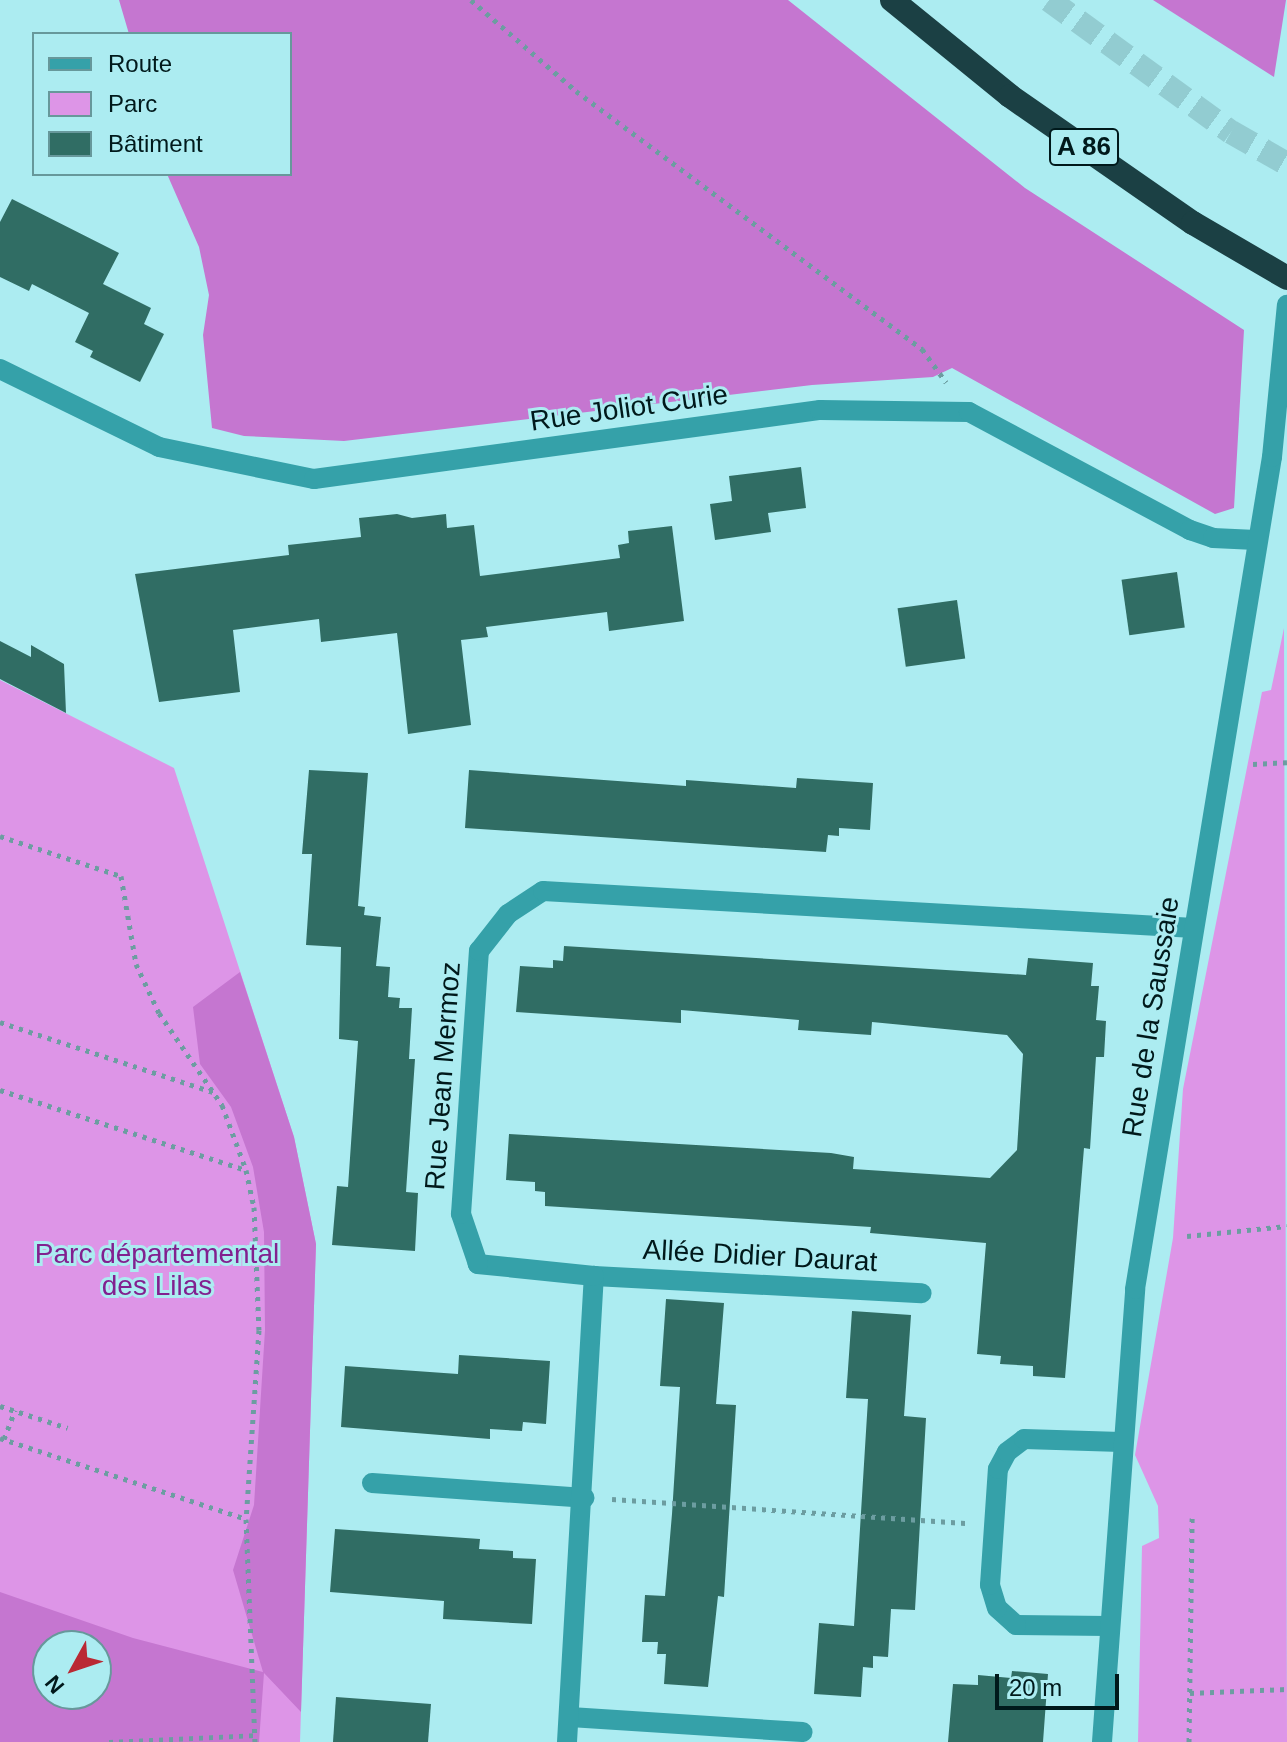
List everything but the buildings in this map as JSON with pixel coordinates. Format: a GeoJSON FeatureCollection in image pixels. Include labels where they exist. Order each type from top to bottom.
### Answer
{"type":"FeatureCollection","features":[{"type":"Feature","properties":{"kind":"highway","name":"A 86"},"geometry":{"type":"LineString","coordinates":[[892,0],[1036,114],[1193,223],[1287,278]]}},
{"type":"Feature","properties":{"kind":"street","name":"Rue de la Saussaie"},"geometry":{"type":"LineString","coordinates":[[1102,1742],[1121,1442],[1135,1289],[1272,457],[1287,305]]}},
{"type":"Feature","properties":{"kind":"street","name":"Rue Joliot Curie"},"geometry":{"type":"LineString","coordinates":[[0,369],[159,447],[314,479],[820,410],[969,412],[1190,530],[1213,538],[1256,540]]}},
{"type":"Feature","properties":{"kind":"street","name":"Rue Jean Mermoz"},"geometry":{"type":"LineString","coordinates":[[594,1276],[478,1264],[461,1214],[479,951],[508,914],[543,891],[1194,928]]}},
{"type":"Feature","properties":{"kind":"street","name":"Allée Didier Daurat"},"geometry":{"type":"LineString","coordinates":[[594,1276],[922,1293]]}},
{"type":"Feature","properties":{"kind":"street"},"geometry":{"type":"LineString","coordinates":[[567,1742],[584,1498],[594,1276]]}},
{"type":"Feature","properties":{"kind":"street"},"geometry":{"type":"LineString","coordinates":[[1108,1626],[1016,1625],[997,1608],[990,1585],[998,1469],[1007,1452],[1024,1439],[1121,1442]]}},
{"type":"Feature","properties":{"kind":"street"},"geometry":{"type":"LineString","coordinates":[[372,1483],[584,1498]]}},
{"type":"Feature","properties":{"kind":"street"},"geometry":{"type":"LineString","coordinates":[[570,1717],[803,1732]]}},
{"type":"Feature","properties":{"kind":"path"},"geometry":{"type":"LineString","coordinates":[[471,0],[576,91],[922,349],[969,412]]}},
{"type":"Feature","properties":{"kind":"path"},"geometry":{"type":"LineString","coordinates":[[0,836],[121,876],[136,964],[159,1013],[216,1093],[246,1170],[254,1207],[259,1330],[246,1519],[255,1739],[109,1742]]}},
{"type":"Feature","properties":{"kind":"path"},"geometry":{"type":"LineString","coordinates":[[0,1022],[216,1093]]}},
{"type":"Feature","properties":{"kind":"path"},"geometry":{"type":"LineString","coordinates":[[0,1090],[246,1170]]}},
{"type":"Feature","properties":{"kind":"path"},"geometry":{"type":"LineString","coordinates":[[1187,1236],[1287,1226]]}},
{"type":"Feature","properties":{"kind":"path"},"geometry":{"type":"LineString","coordinates":[[0,1406],[68,1428]]}},
{"type":"Feature","properties":{"kind":"path"},"geometry":{"type":"LineString","coordinates":[[15,1410],[2,1439],[246,1519]]}},
{"type":"Feature","properties":{"kind":"path"},"geometry":{"type":"LineString","coordinates":[[584,1498],[994,1526]]}},
{"type":"Feature","properties":{"kind":"path"},"geometry":{"type":"LineString","coordinates":[[1189,1742],[1192,1518]]}},
{"type":"Feature","properties":{"kind":"path"},"geometry":{"type":"LineString","coordinates":[[1190,1693],[1287,1689]]}},
{"type":"Feature","properties":{"kind":"green space"},"geometry":{"type":"Polygon","coordinates":[[[1284,628],[1287,1742],[1138,1742],[1142,1546],[1159,1538],[1158,1506],[1135,1455],[1173,1238],[1183,1089],[1262,692],[1271,690],[1284,628]]]}},
{"type":"Feature","properties":{"kind":"green space","name":"Parc départemental des Lilas"},"geometry":{"type":"Polygon","coordinates":[[[0,680],[174,768],[294,1137],[316,1244],[300,1742],[0,1742],[0,680]]]}},
{"type":"Feature","properties":{"kind":"shaded area"},"geometry":{"type":"Polygon","coordinates":[[[119,0],[788,0],[1025,188],[1244,330],[1234,508],[1215,514],[952,368],[933,377],[812,385],[344,441],[244,436],[212,428],[203,335],[209,295],[199,247],[168,176],[292,176],[292,32],[128,32],[119,0]]]}},
{"type":"Feature","properties":{"kind":"shaded area"},"geometry":{"type":"Polygon","coordinates":[[[1153,0],[1286,0],[1274,77],[1153,0]]]}},
{"type":"Feature","properties":{"kind":"shaded area"},"geometry":{"type":"Polygon","coordinates":[[[240,972],[294,1137],[316,1244],[301,1712],[264,1673],[259,1742],[0,1742],[0,1592],[110,1630],[32,1630],[32,1710],[112,1710],[112,1631],[263,1672],[233,1570],[254,1505],[265,1330],[264,1232],[253,1167],[231,1107],[200,1064],[193,1007],[240,972]]]}},
{"type":"Feature","properties":{"kind":"tunnel"},"geometry":{"type":"LineString","coordinates":[[1049,0],[1231,132],[1287,164]]}}]}
